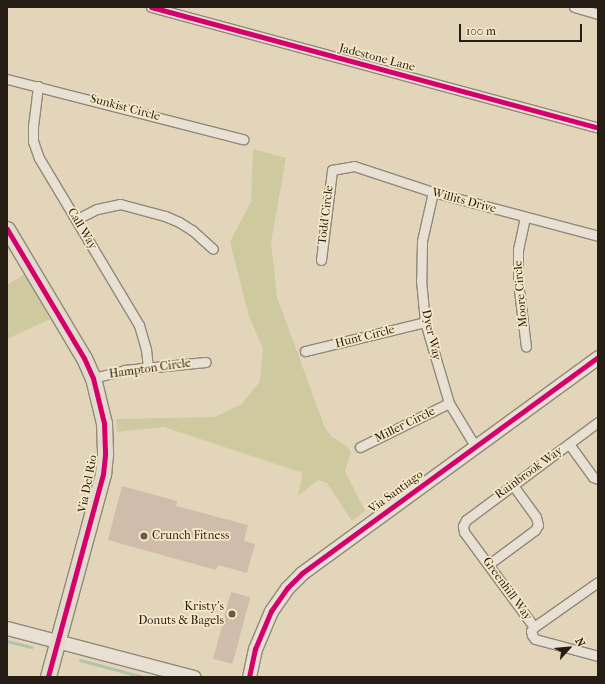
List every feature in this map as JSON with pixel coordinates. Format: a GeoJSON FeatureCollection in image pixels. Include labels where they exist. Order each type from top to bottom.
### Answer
{"type":"FeatureCollection","features":[{"type":"Feature","properties":{"kind":"main road","name":"Via Del Rio"},"geometry":{"type":"LineString","coordinates":[[7,230],[84,358],[93,378],[104,423],[105,455],[103,474],[59,643],[48,677]]}},
{"type":"Feature","properties":{"kind":"street","name":"Jadestone Lane"},"geometry":{"type":"LineString","coordinates":[[151,7],[598,128]]}},
{"type":"Feature","properties":{"kind":"street"},"geometry":{"type":"LineString","coordinates":[[574,7],[598,14]]}},
{"type":"Feature","properties":{"kind":"street","name":"Sunkist Circle"},"geometry":{"type":"LineString","coordinates":[[7,79],[243,139]]}},
{"type":"Feature","properties":{"kind":"street","name":"Call Way"},"geometry":{"type":"LineString","coordinates":[[38,86],[33,125],[33,141],[42,163],[139,325],[146,349],[148,368]]}},
{"type":"Feature","properties":{"kind":"street","name":"Willits Drive"},"geometry":{"type":"LineString","coordinates":[[332,170],[354,166],[433,192],[598,236]]}},
{"type":"Feature","properties":{"kind":"street","name":"Todd Circle"},"geometry":{"type":"LineString","coordinates":[[321,260],[332,170]]}},
{"type":"Feature","properties":{"kind":"street","name":"Dyer Way"},"geometry":{"type":"LineString","coordinates":[[433,192],[422,242],[421,280],[425,322],[449,403],[475,446]]}},
{"type":"Feature","properties":{"kind":"street"},"geometry":{"type":"LineString","coordinates":[[76,219],[97,209],[120,204],[165,216],[179,222],[192,230],[213,250]]}},
{"type":"Feature","properties":{"kind":"street","name":"Moore Circle"},"geometry":{"type":"LineString","coordinates":[[525,217],[518,249],[518,282],[526,347]]}},
{"type":"Feature","properties":{"kind":"street","name":"Hunt Circle"},"geometry":{"type":"LineString","coordinates":[[305,351],[425,322]]}},
{"type":"Feature","properties":{"kind":"street","name":"Via Santiago"},"geometry":{"type":"LineString","coordinates":[[249,677],[255,649],[271,611],[287,588],[302,573],[598,357]]}},
{"type":"Feature","properties":{"kind":"street","name":"Hampton Circle"},"geometry":{"type":"LineString","coordinates":[[93,378],[124,370],[206,362]]}},
{"type":"Feature","properties":{"kind":"street","name":"Miller Circle"},"geometry":{"type":"LineString","coordinates":[[360,447],[449,403]]}},
{"type":"Feature","properties":{"kind":"street","name":"Rainbrook Way"},"geometry":{"type":"LineString","coordinates":[[463,526],[466,520],[598,422]]}},
{"type":"Feature","properties":{"kind":"street"},"geometry":{"type":"LineString","coordinates":[[569,444],[594,477],[598,479]]}},
{"type":"Feature","properties":{"kind":"street"},"geometry":{"type":"LineString","coordinates":[[489,564],[535,530],[538,525],[536,517],[513,485]]}},
{"type":"Feature","properties":{"kind":"street","name":"Greenhill Way"},"geometry":{"type":"LineString","coordinates":[[463,526],[464,532],[534,627],[532,635],[540,641],[598,656]]}},
{"type":"Feature","properties":{"kind":"street"},"geometry":{"type":"LineString","coordinates":[[534,627],[598,582]]}},
{"type":"Feature","properties":{"kind":"street"},"geometry":{"type":"LineString","coordinates":[[7,628],[59,643],[194,677]]}},
{"type":"Feature","properties":{"kind":"shaded area"},"geometry":{"type":"Polygon","coordinates":[[[253,149],[286,158],[271,242],[277,297],[325,428],[332,437],[348,447],[351,452],[345,471],[365,511],[352,521],[327,483],[318,480],[298,496],[303,473],[164,427],[117,432],[116,419],[215,417],[242,404],[260,381],[263,349],[249,316],[230,242],[251,202],[253,149]]]}},
{"type":"Feature","properties":{"kind":"shaded area"},"geometry":{"type":"Polygon","coordinates":[[[25,274],[50,319],[7,339],[7,285],[25,274]]]}},
{"type":"Feature","properties":{"kind":"building"},"geometry":{"type":"Polygon","coordinates":[[[122,486],[177,501],[176,506],[248,525],[244,541],[255,544],[247,573],[218,565],[216,570],[108,540],[122,486]]]}},
{"type":"Feature","properties":{"kind":"building"},"geometry":{"type":"Polygon","coordinates":[[[231,592],[250,597],[232,664],[213,659],[231,592]]]}},
{"type":"Feature","properties":{"kind":"waterway"},"geometry":{"type":"LineString","coordinates":[[7,641],[31,647]]}},
{"type":"Feature","properties":{"kind":"waterway"},"geometry":{"type":"LineString","coordinates":[[80,660],[144,677]]}},
{"type":"Feature","properties":{"kind":"cycle path"},"geometry":{"type":"LineString","coordinates":[[151,7],[598,128]]}},
{"type":"Feature","properties":{"kind":"cycle path"},"geometry":{"type":"LineString","coordinates":[[7,229],[84,358],[93,378],[104,423],[105,455],[103,474],[48,677]]}},
{"type":"Feature","properties":{"kind":"cycle path"},"geometry":{"type":"LineString","coordinates":[[249,677],[255,649],[271,611],[287,588],[302,573],[598,357]]}},
{"type":"Feature","properties":{"kind":"place","name":"Crunch Fitness"},"geometry":{"type":"Point","coordinates":[144,536]}},
{"type":"Feature","properties":{"kind":"place","name":"Kristy's Donuts & Bagels"},"geometry":{"type":"Point","coordinates":[232,614]}}]}
